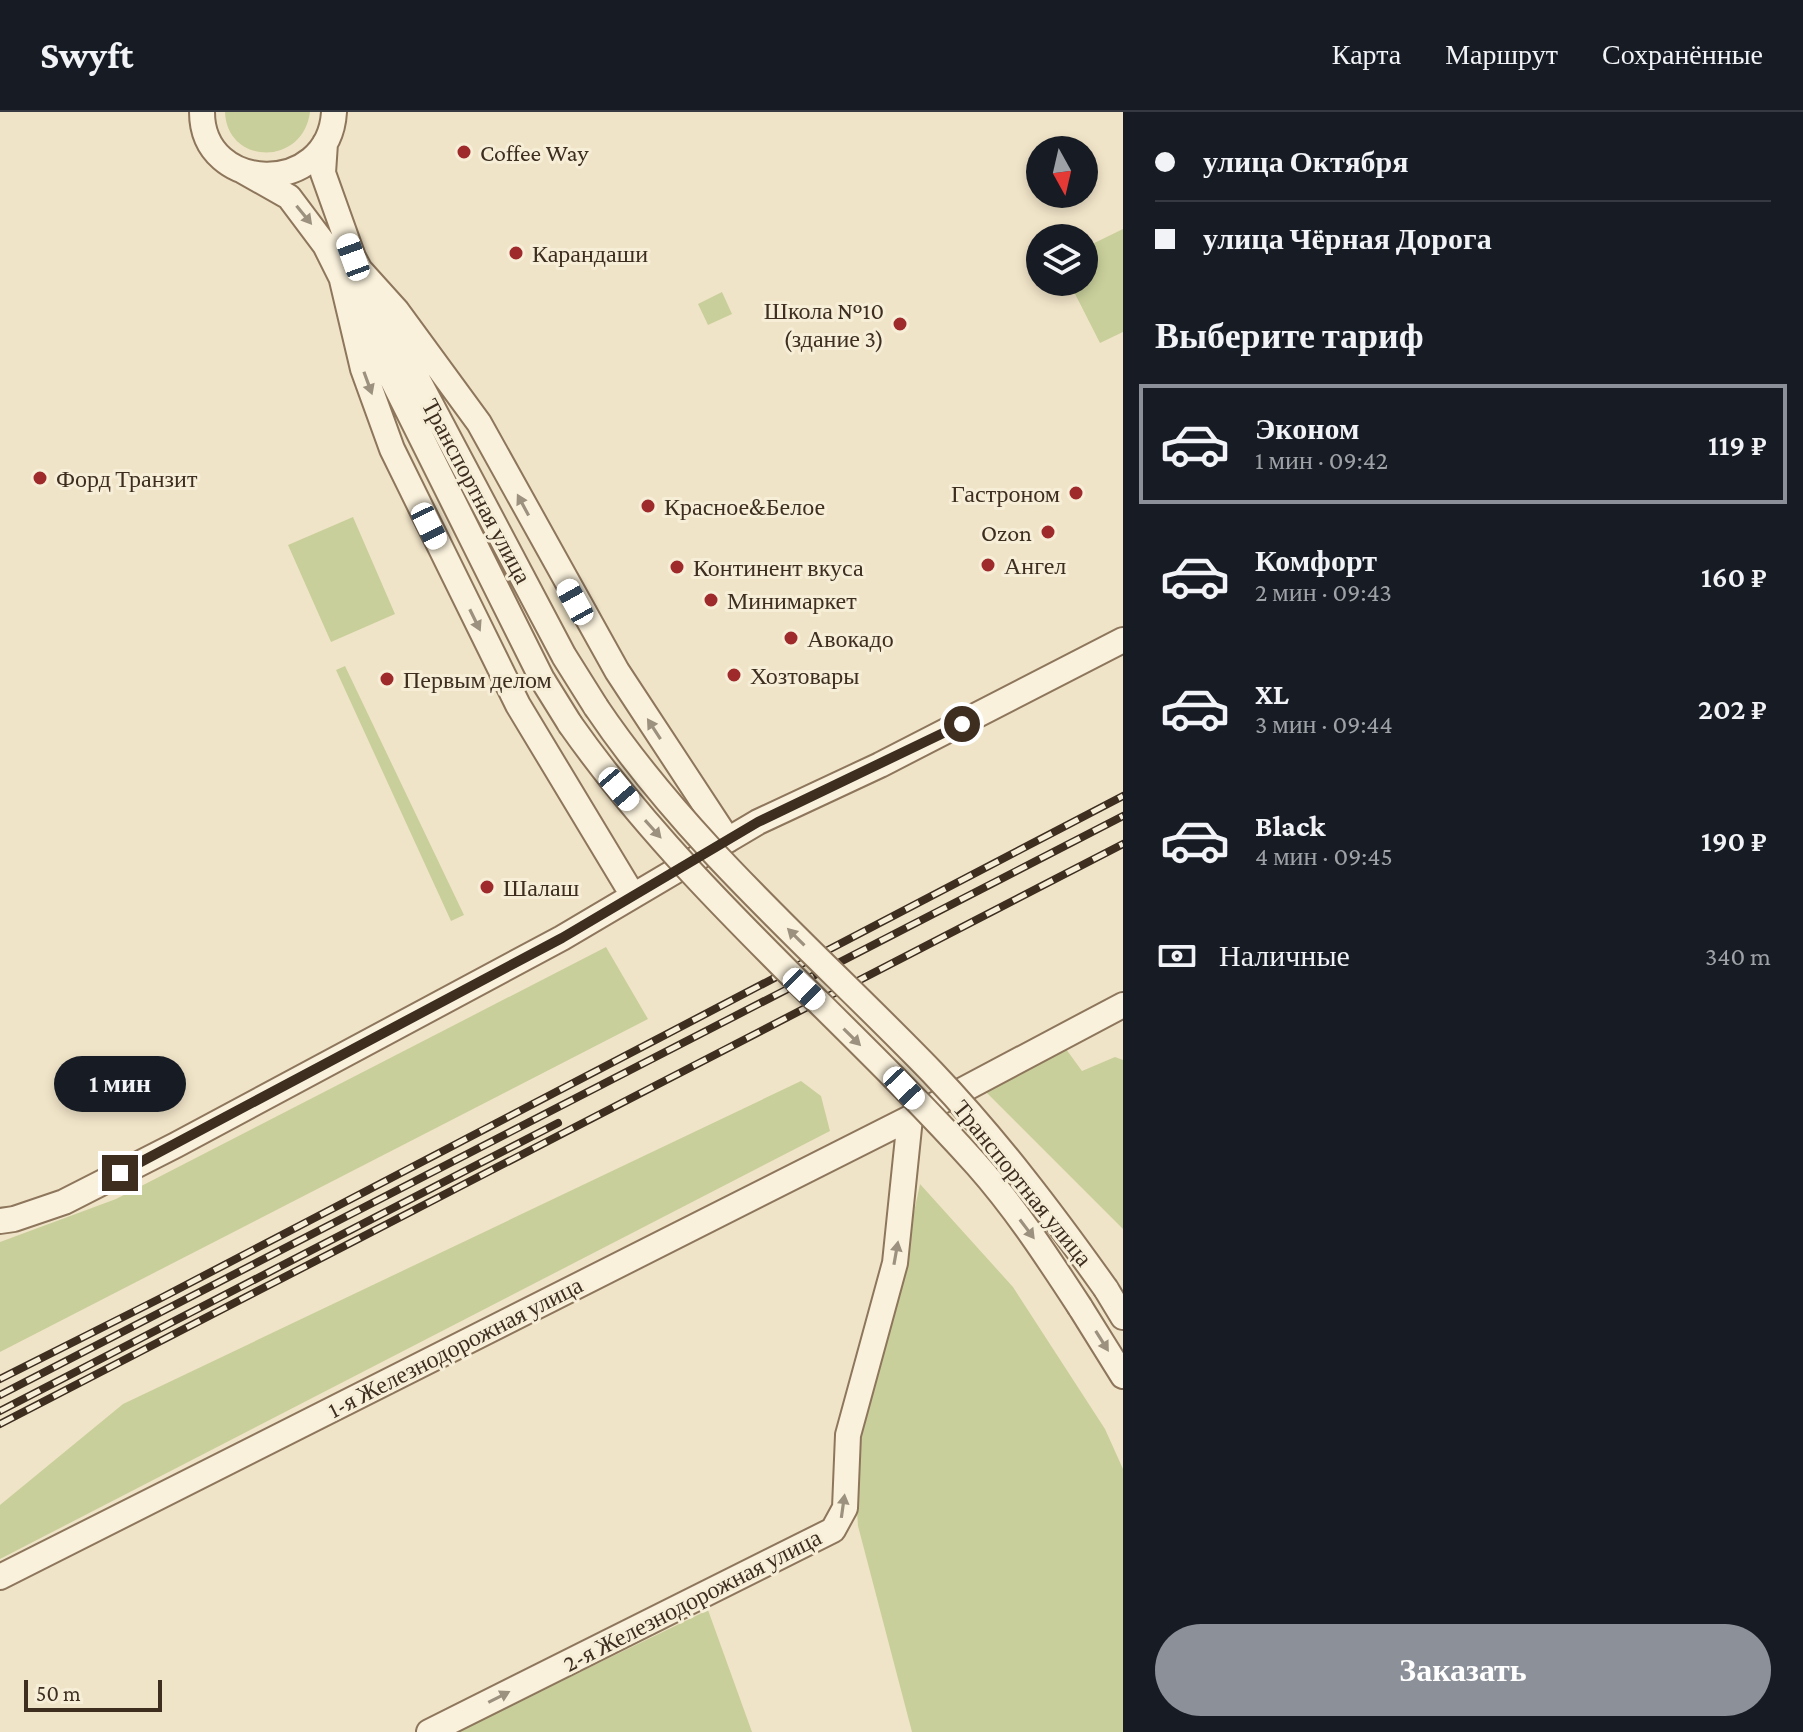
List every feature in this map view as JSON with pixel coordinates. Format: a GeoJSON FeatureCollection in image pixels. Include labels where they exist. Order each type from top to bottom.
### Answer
{"type":"FeatureCollection","features":[{"type":"Feature","properties":{"kind":"street","name":"Транспортная улица"},"geometry":{"type":"LineString","coordinates":[[202,112],[207,135],[215,150],[243,171],[289,197],[351,275],[564,656],[596,707],[658,792],[699,838],[933,1073],[999,1147],[1106,1289],[1123,1317]]}},
{"type":"Feature","properties":{"kind":"street","name":"Транспортная улица"},"geometry":{"type":"LineString","coordinates":[[334,122],[323,173],[351,275],[542,679],[570,724],[636,810],[744,930],[978,1167],[1033,1236],[1123,1376]]}},
{"type":"Feature","properties":{"kind":"street"},"geometry":{"type":"LineString","coordinates":[[243,171],[261,176],[289,172],[313,158],[334,122]]}},
{"type":"Feature","properties":{"kind":"street"},"geometry":{"type":"LineString","coordinates":[[351,275],[397,311],[479,423],[610,659],[728,840]]}},
{"type":"Feature","properties":{"kind":"street"},"geometry":{"type":"LineString","coordinates":[[351,275],[363,369],[392,449],[518,705],[632,894]]}},
{"type":"Feature","properties":{"kind":"street"},"geometry":{"type":"LineString","coordinates":[[0,1221],[64,1202],[176,1145],[562,938],[758,822],[894,758],[1123,640]]}},
{"type":"Feature","properties":{"kind":"street","name":"1-я Железнодорожная улица"},"geometry":{"type":"LineString","coordinates":[[0,1577],[910,1118],[1123,1005]]}},
{"type":"Feature","properties":{"kind":"street","name":"2-я Железнодорожная улица"},"geometry":{"type":"LineString","coordinates":[[429,1732],[833,1530],[841,1521],[845,1508],[848,1435],[895,1263],[910,1118]]}},
{"type":"Feature","properties":{"kind":"green space"},"geometry":{"type":"Polygon","coordinates":[[[225,112],[310,112],[304,130],[294,143],[281,150],[266,152],[251,150],[238,142],[229,129],[225,112]]]}},
{"type":"Feature","properties":{"kind":"green space"},"geometry":{"type":"Polygon","coordinates":[[[1123,229],[1123,332],[1100,343],[1076,296],[1098,296],[1098,241],[1123,229]]]}},
{"type":"Feature","properties":{"kind":"green space"},"geometry":{"type":"Polygon","coordinates":[[[722,292],[732,314],[708,325],[698,304],[722,292]]]}},
{"type":"Feature","properties":{"kind":"green space"},"geometry":{"type":"Polygon","coordinates":[[[353,517],[395,614],[331,642],[288,545],[353,517]]]}},
{"type":"Feature","properties":{"kind":"green space"},"geometry":{"type":"Polygon","coordinates":[[[345,666],[464,915],[451,921],[336,670],[345,666]]]}},
{"type":"Feature","properties":{"kind":"green space"},"geometry":{"type":"Polygon","coordinates":[[[606,947],[648,1019],[0,1352],[0,1242],[116,1199],[606,947]]]}},
{"type":"Feature","properties":{"kind":"green space"},"geometry":{"type":"Polygon","coordinates":[[[1066,1049],[1082,1071],[1115,1057],[1123,1060],[1123,1229],[985,1091],[1066,1049]]]}},
{"type":"Feature","properties":{"kind":"green space"},"geometry":{"type":"Polygon","coordinates":[[[801,1081],[821,1096],[830,1131],[0,1559],[0,1505],[123,1404],[801,1081]]]}},
{"type":"Feature","properties":{"kind":"green space"},"geometry":{"type":"Polygon","coordinates":[[[920,1184],[1013,1287],[1105,1429],[1123,1469],[1123,1732],[912,1732],[858,1526],[853,1455],[904,1259],[920,1184]]]}},
{"type":"Feature","properties":{"kind":"green space"},"geometry":{"type":"Polygon","coordinates":[[[708,1610],[752,1732],[456,1732],[708,1610]]]}},
{"type":"Feature","properties":{"kind":"railway"},"geometry":{"type":"LineString","coordinates":[[0,1379],[1123,796]]}},
{"type":"Feature","properties":{"kind":"railway"},"geometry":{"type":"LineString","coordinates":[[0,1395],[1123,816]]}},
{"type":"Feature","properties":{"kind":"railway"},"geometry":{"type":"LineString","coordinates":[[0,1424],[1123,844]]}},
{"type":"Feature","properties":{"kind":"railway"},"geometry":{"type":"LineString","coordinates":[[0,1411],[558,1123]]}},
{"type":"Feature","properties":{"kind":"place","name":"Coffee Way"},"geometry":{"type":"Point","coordinates":[464,152]}},
{"type":"Feature","properties":{"kind":"place","name":"Карандаши"},"geometry":{"type":"Point","coordinates":[516,253]}},
{"type":"Feature","properties":{"kind":"place","name":"Школа №10 (здание 3)"},"geometry":{"type":"Point","coordinates":[900,324]}},
{"type":"Feature","properties":{"kind":"place","name":"Форд Транзит"},"geometry":{"type":"Point","coordinates":[40,478]}},
{"type":"Feature","properties":{"kind":"place","name":"Гастроном"},"geometry":{"type":"Point","coordinates":[1076,493]}},
{"type":"Feature","properties":{"kind":"place","name":"Красное&Белое"},"geometry":{"type":"Point","coordinates":[648,506]}},
{"type":"Feature","properties":{"kind":"place","name":"Ozon"},"geometry":{"type":"Point","coordinates":[1048,532]}},
{"type":"Feature","properties":{"kind":"place","name":"Ангел"},"geometry":{"type":"Point","coordinates":[988,565]}},
{"type":"Feature","properties":{"kind":"place","name":"Континент вкуса"},"geometry":{"type":"Point","coordinates":[677,567]}},
{"type":"Feature","properties":{"kind":"place","name":"Минимаркет"},"geometry":{"type":"Point","coordinates":[711,600]}},
{"type":"Feature","properties":{"kind":"place","name":"Авокадо"},"geometry":{"type":"Point","coordinates":[791,638]}},
{"type":"Feature","properties":{"kind":"place","name":"Хозтовары"},"geometry":{"type":"Point","coordinates":[734,675]}},
{"type":"Feature","properties":{"kind":"place","name":"Первым делом"},"geometry":{"type":"Point","coordinates":[387,679]}},
{"type":"Feature","properties":{"kind":"place","name":"Шалаш"},"geometry":{"type":"Point","coordinates":[487,887]}},
{"type":"Feature","properties":{"kind":"route"},"geometry":{"type":"LineString","coordinates":[[120,1173],[562,938],[758,822],[962,724]]}}]}
